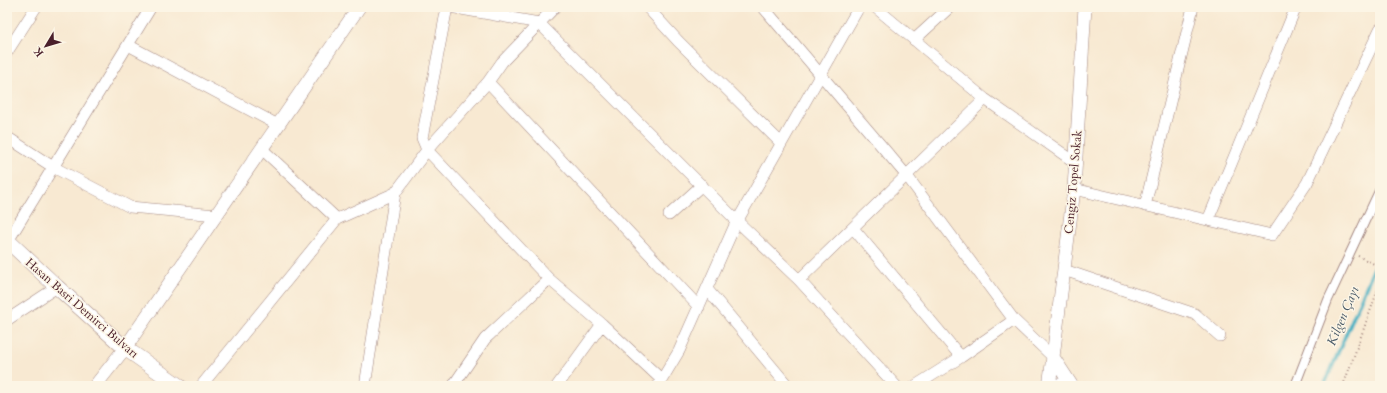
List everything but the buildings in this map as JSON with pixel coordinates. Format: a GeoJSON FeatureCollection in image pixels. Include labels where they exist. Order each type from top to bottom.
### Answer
{"type":"FeatureCollection","features":[{"type":"Feature","properties":{"kind":"main road","name":"Hasan Basri Demirci Bulvarı"},"geometry":{"type":"LineString","coordinates":[[7,241],[125,348],[180,386]]}},
{"type":"Feature","properties":{"kind":"street"},"geometry":{"type":"LineString","coordinates":[[7,52],[36,7]]}},
{"type":"Feature","properties":{"kind":"street"},"geometry":{"type":"LineString","coordinates":[[7,241],[151,7]]}},
{"type":"Feature","properties":{"kind":"street"},"geometry":{"type":"LineString","coordinates":[[95,386],[125,348],[359,7]]}},
{"type":"Feature","properties":{"kind":"street"},"geometry":{"type":"LineString","coordinates":[[859,7],[737,221],[679,351],[660,383],[602,324],[549,279],[427,150],[422,138],[449,7],[539,23],[737,221],[799,280],[896,386]]}},
{"type":"Feature","properties":{"kind":"street"},"geometry":{"type":"LineString","coordinates":[[201,386],[338,219],[394,193],[427,150],[488,82],[502,62],[555,7]]}},
{"type":"Feature","properties":{"kind":"street"},"geometry":{"type":"LineString","coordinates":[[647,7],[678,41],[781,143]]}},
{"type":"Feature","properties":{"kind":"street"},"geometry":{"type":"LineString","coordinates":[[764,7],[907,176],[1014,320],[1053,357],[1072,386]]}},
{"type":"Feature","properties":{"kind":"street"},"geometry":{"type":"LineString","coordinates":[[875,7],[986,99],[1076,163]]}},
{"type":"Feature","properties":{"kind":"street"},"geometry":{"type":"LineString","coordinates":[[914,40],[950,7]]}},
{"type":"Feature","properties":{"kind":"street","name":"Cengiz Topel Sokak"},"geometry":{"type":"LineString","coordinates":[[1049,386],[1074,189],[1086,7]]}},
{"type":"Feature","properties":{"kind":"street"},"geometry":{"type":"LineString","coordinates":[[1145,206],[1193,7]]}},
{"type":"Feature","properties":{"kind":"street"},"geometry":{"type":"LineString","coordinates":[[1208,220],[1296,7]]}},
{"type":"Feature","properties":{"kind":"street"},"geometry":{"type":"LineString","coordinates":[[1074,189],[1272,235],[1307,183],[1380,29]]}},
{"type":"Feature","properties":{"kind":"street"},"geometry":{"type":"LineString","coordinates":[[128,45],[278,125]]}},
{"type":"Feature","properties":{"kind":"street"},"geometry":{"type":"LineString","coordinates":[[488,82],[699,307]]}},
{"type":"Feature","properties":{"kind":"street"},"geometry":{"type":"LineString","coordinates":[[799,280],[986,99]]}},
{"type":"Feature","properties":{"kind":"street"},"geometry":{"type":"LineString","coordinates":[[7,137],[53,167],[130,207],[216,215]]}},
{"type":"Feature","properties":{"kind":"street"},"geometry":{"type":"LineString","coordinates":[[262,149],[338,219]]}},
{"type":"Feature","properties":{"kind":"street"},"geometry":{"type":"LineString","coordinates":[[669,214],[702,186]]}},
{"type":"Feature","properties":{"kind":"street"},"geometry":{"type":"LineString","coordinates":[[1294,386],[1328,300],[1380,189]]}},
{"type":"Feature","properties":{"kind":"street"},"geometry":{"type":"LineString","coordinates":[[365,386],[394,193]]}},
{"type":"Feature","properties":{"kind":"street"},"geometry":{"type":"LineString","coordinates":[[853,228],[961,357]]}},
{"type":"Feature","properties":{"kind":"street"},"geometry":{"type":"LineString","coordinates":[[1064,270],[1195,314],[1220,336]]}},
{"type":"Feature","properties":{"kind":"street"},"geometry":{"type":"LineString","coordinates":[[453,386],[485,339],[549,279]]}},
{"type":"Feature","properties":{"kind":"street"},"geometry":{"type":"LineString","coordinates":[[7,320],[57,287]]}},
{"type":"Feature","properties":{"kind":"street"},"geometry":{"type":"LineString","coordinates":[[707,289],[788,386]]}},
{"type":"Feature","properties":{"kind":"street"},"geometry":{"type":"LineString","coordinates":[[915,386],[961,357],[1014,320]]}},
{"type":"Feature","properties":{"kind":"street"},"geometry":{"type":"LineString","coordinates":[[557,386],[602,324]]}},
{"type":"Feature","properties":{"kind":"path"},"geometry":{"type":"LineString","coordinates":[[1360,258],[1379,266]]}},
{"type":"Feature","properties":{"kind":"path"},"geometry":{"type":"LineString","coordinates":[[1343,386],[1380,284]]}},
{"type":"Feature","properties":{"kind":"waterway","name":"Kilgen Çayı"},"geometry":{"type":"LineString","coordinates":[[1324,386],[1380,254]]}}]}
